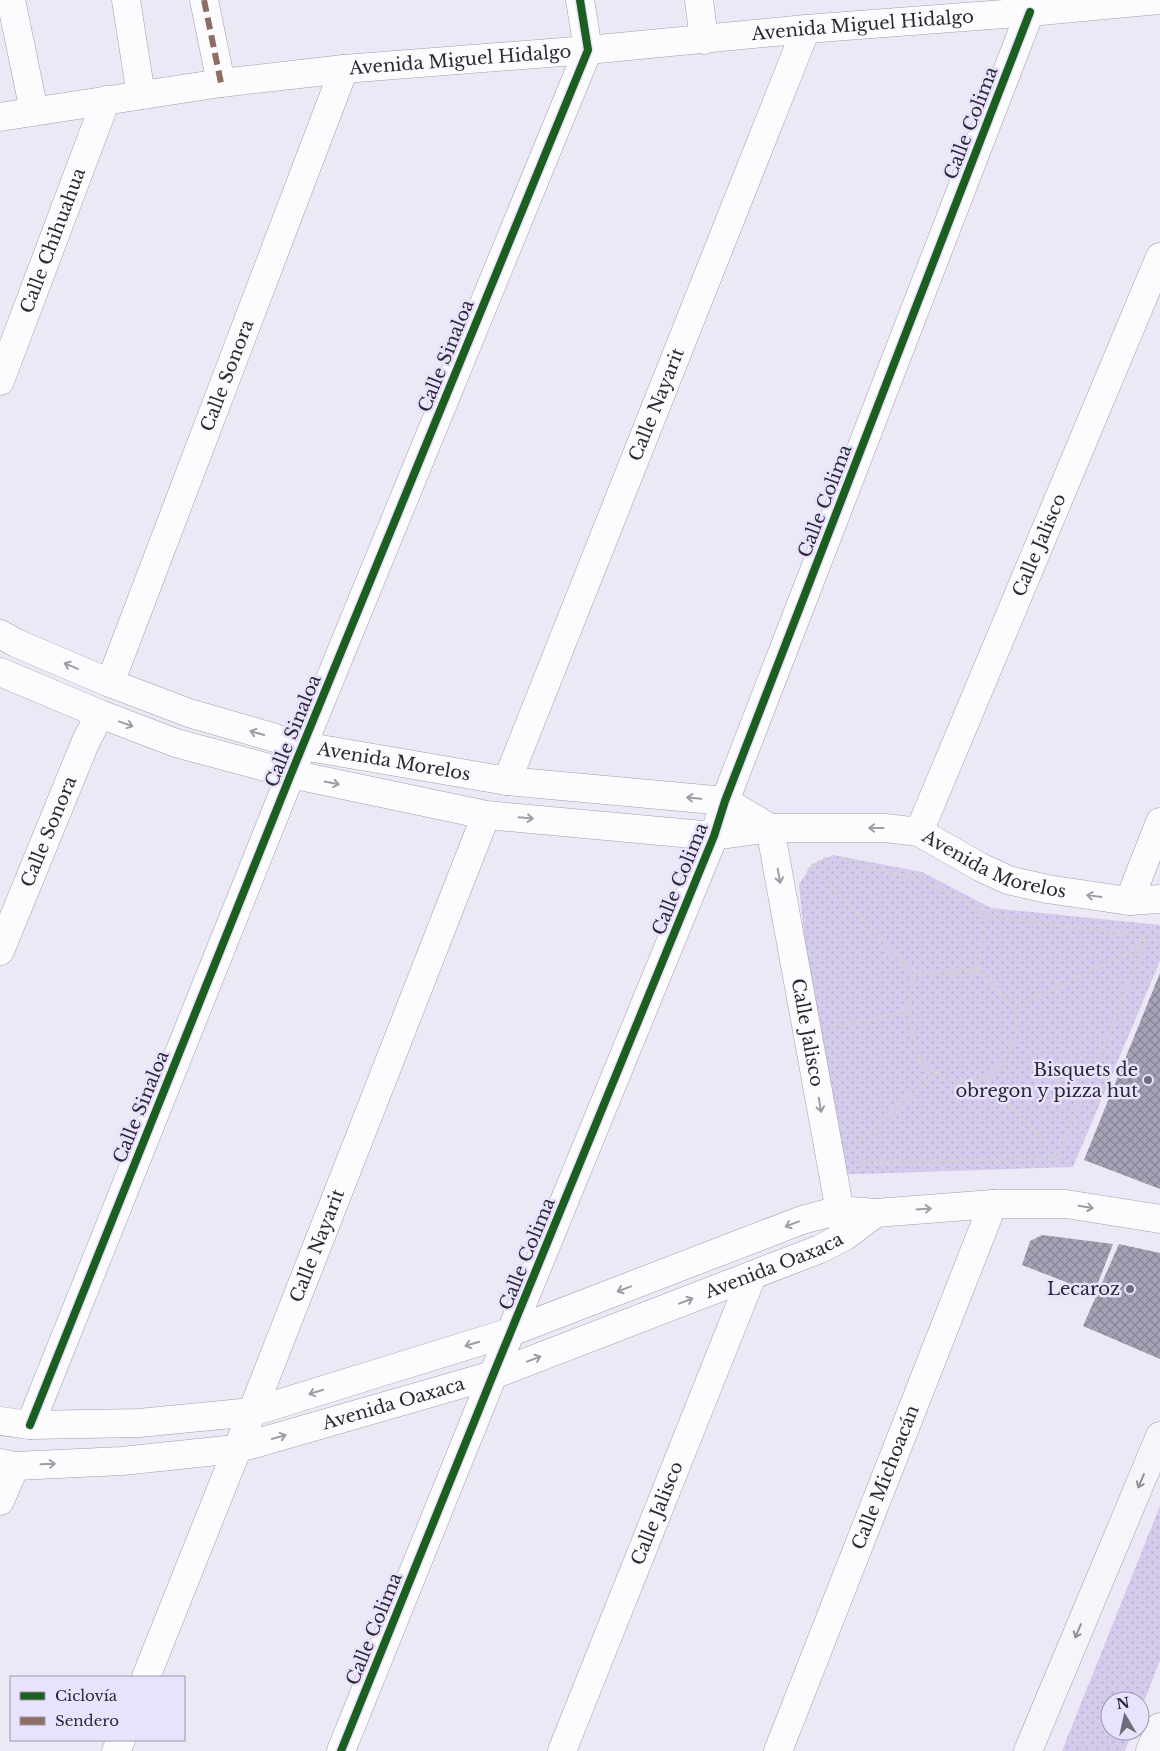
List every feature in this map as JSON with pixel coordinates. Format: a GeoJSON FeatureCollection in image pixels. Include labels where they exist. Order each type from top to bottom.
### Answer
{"type":"FeatureCollection","features":[{"type":"Feature","properties":{"kind":"main road"},"geometry":{"type":"LineString","coordinates":[[1028,1751],[1160,1436]]}},
{"type":"Feature","properties":{"kind":"main road"},"geometry":{"type":"LineString","coordinates":[[1150,1751],[1160,1727]]}},
{"type":"Feature","properties":{"kind":"street"},"geometry":{"type":"LineString","coordinates":[[11,0],[34,111]]}},
{"type":"Feature","properties":{"kind":"street"},"geometry":{"type":"LineString","coordinates":[[126,0],[141,95]]}},
{"type":"Feature","properties":{"kind":"street"},"geometry":{"type":"LineString","coordinates":[[204,0],[221,83]]}},
{"type":"Feature","properties":{"kind":"street"},"geometry":{"type":"LineString","coordinates":[[580,0],[588,50]]}},
{"type":"Feature","properties":{"kind":"street"},"geometry":{"type":"LineString","coordinates":[[699,0],[704,40]]}},
{"type":"Feature","properties":{"kind":"street","name":"Avenida Miguel Hidalgo"},"geometry":{"type":"LineString","coordinates":[[0,117],[221,83],[344,69],[588,50],[806,29],[1160,0]]}},
{"type":"Feature","properties":{"kind":"street","name":"Calle Colima"},"geometry":{"type":"LineString","coordinates":[[341,1751],[714,836],[725,801],[1030,12]]}},
{"type":"Feature","properties":{"kind":"street","name":"Calle Nayarit"},"geometry":{"type":"LineString","coordinates":[[507,782],[806,29]]}},
{"type":"Feature","properties":{"kind":"street","name":"Calle Sinaloa"},"geometry":{"type":"LineString","coordinates":[[30,1425],[291,774],[588,50]]}},
{"type":"Feature","properties":{"kind":"street","name":"Calle Sonora"},"geometry":{"type":"LineString","coordinates":[[110,683],[344,69]]}},
{"type":"Feature","properties":{"kind":"street","name":"Calle Chihuahua"},"geometry":{"type":"LineString","coordinates":[[0,382],[106,100]]}},
{"type":"Feature","properties":{"kind":"street","name":"Calle Jalisco"},"geometry":{"type":"LineString","coordinates":[[919,832],[1160,257]]}},
{"type":"Feature","properties":{"kind":"street","name":"Avenida Morelos"},"geometry":{"type":"LineString","coordinates":[[0,634],[16,643],[110,683],[189,713],[303,746],[507,782],[725,801],[770,828]]}},
{"type":"Feature","properties":{"kind":"street","name":"Avenida Morelos"},"geometry":{"type":"LineString","coordinates":[[0,672],[100,714],[176,743],[291,774],[486,815],[714,836],[770,828],[885,828],[919,832],[980,867],[1008,880],[1047,889],[1129,901],[1160,899]]}},
{"type":"Feature","properties":{"kind":"street","name":"Calle Sonora"},"geometry":{"type":"LineString","coordinates":[[0,951],[86,741],[100,714]]}},
{"type":"Feature","properties":{"kind":"street","name":"Calle Nayarit"},"geometry":{"type":"LineString","coordinates":[[146,1676],[486,815]]}},
{"type":"Feature","properties":{"kind":"street"},"geometry":{"type":"LineString","coordinates":[[1129,901],[1160,822]]}},
{"type":"Feature","properties":{"kind":"street","name":"Calle Jalisco"},"geometry":{"type":"LineString","coordinates":[[770,828],[845,1236]]}},
{"type":"Feature","properties":{"kind":"street","name":"Avenida Oaxaca"},"geometry":{"type":"LineString","coordinates":[[0,1421],[30,1425],[139,1423],[252,1412],[511,1332],[802,1220],[839,1210],[876,1213],[993,1204],[1066,1204],[1160,1219]]}},
{"type":"Feature","properties":{"kind":"street","name":"Calle Michoacán"},"geometry":{"type":"LineString","coordinates":[[778,1751],[993,1204]]}},
{"type":"Feature","properties":{"kind":"street","name":"Avenida Oaxaca"},"geometry":{"type":"LineString","coordinates":[[7,1464],[122,1461],[236,1450],[493,1375],[820,1249],[845,1236],[876,1213]]}},
{"type":"Feature","properties":{"kind":"street","name":"Calle Jalisco"},"geometry":{"type":"LineString","coordinates":[[562,1751],[752,1276]]}},
{"type":"Feature","properties":{"kind":"street"},"geometry":{"type":"LineString","coordinates":[[0,1501],[7,1464]]}},
{"type":"Feature","properties":{"kind":"path"},"geometry":{"type":"LineString","coordinates":[[804,878],[812,865],[833,855]]}},
{"type":"Feature","properties":{"kind":"path"},"geometry":{"type":"LineString","coordinates":[[841,858],[917,879],[961,898],[987,916],[1145,936],[1146,944],[1058,1158]]}},
{"type":"Feature","properties":{"kind":"path"},"geometry":{"type":"LineString","coordinates":[[812,865],[914,974],[981,971],[1014,1008],[1017,1028],[1008,1060],[986,1078],[956,1082],[923,1066],[913,1038],[908,1011],[914,974]]}},
{"type":"Feature","properties":{"kind":"path"},"geometry":{"type":"LineString","coordinates":[[914,974],[977,969],[987,916]]}},
{"type":"Feature","properties":{"kind":"path"},"geometry":{"type":"LineString","coordinates":[[1014,1008],[1146,944]]}},
{"type":"Feature","properties":{"kind":"path"},"geometry":{"type":"LineString","coordinates":[[832,1028],[908,1011]]}},
{"type":"Feature","properties":{"kind":"path"},"geometry":{"type":"LineString","coordinates":[[856,1144],[934,1072]]}},
{"type":"Feature","properties":{"kind":"path"},"geometry":{"type":"LineString","coordinates":[[986,1078],[1058,1158]]}},
{"type":"Feature","properties":{"kind":"path"},"geometry":{"type":"LineString","coordinates":[[854,1163],[1058,1158]]}},
{"type":"Feature","properties":{"kind":"shaded area"},"geometry":{"type":"Polygon","coordinates":[[[833,855],[922,872],[991,908],[1160,925],[1160,961],[1073,1167],[828,1175],[799,884],[812,865],[833,855]]]}},
{"type":"Feature","properties":{"kind":"shaded area"},"geometry":{"type":"Polygon","coordinates":[[[1160,1506],[1160,1660],[1148,1691],[1100,1691],[1100,1741],[1129,1741],[1125,1751],[1062,1751],[1160,1506]]]}},
{"type":"Feature","properties":{"kind":"building"},"geometry":{"type":"Polygon","coordinates":[[[1160,973],[1160,1189],[1084,1160],[1160,973]]]}},
{"type":"Feature","properties":{"kind":"building"},"geometry":{"type":"Polygon","coordinates":[[[1042,1235],[1113,1244],[1094,1293],[1022,1265],[1030,1241],[1042,1235]]]}},
{"type":"Feature","properties":{"kind":"building","name":"Lecaroz"},"geometry":{"type":"Polygon","coordinates":[[[1119,1244],[1160,1253],[1160,1359],[1083,1326],[1119,1244]]]}},
{"type":"Feature","properties":{"kind":"marked path"},"geometry":{"type":"LineString","coordinates":[[204,0],[221,83]]}},
{"type":"Feature","properties":{"kind":"cycle path"},"geometry":{"type":"LineString","coordinates":[[30,1425],[291,774],[588,50],[580,0]]}},
{"type":"Feature","properties":{"kind":"cycle path"},"geometry":{"type":"LineString","coordinates":[[341,1751],[714,836],[725,801],[1030,12]]}},
{"type":"Feature","properties":{"kind":"place","name":"Bisquets de obregon y pizza hut"},"geometry":{"type":"Point","coordinates":[1148,1080]}},
{"type":"Feature","properties":{"kind":"place","name":"Lecaroz"},"geometry":{"type":"Point","coordinates":[1130,1289]}}]}
